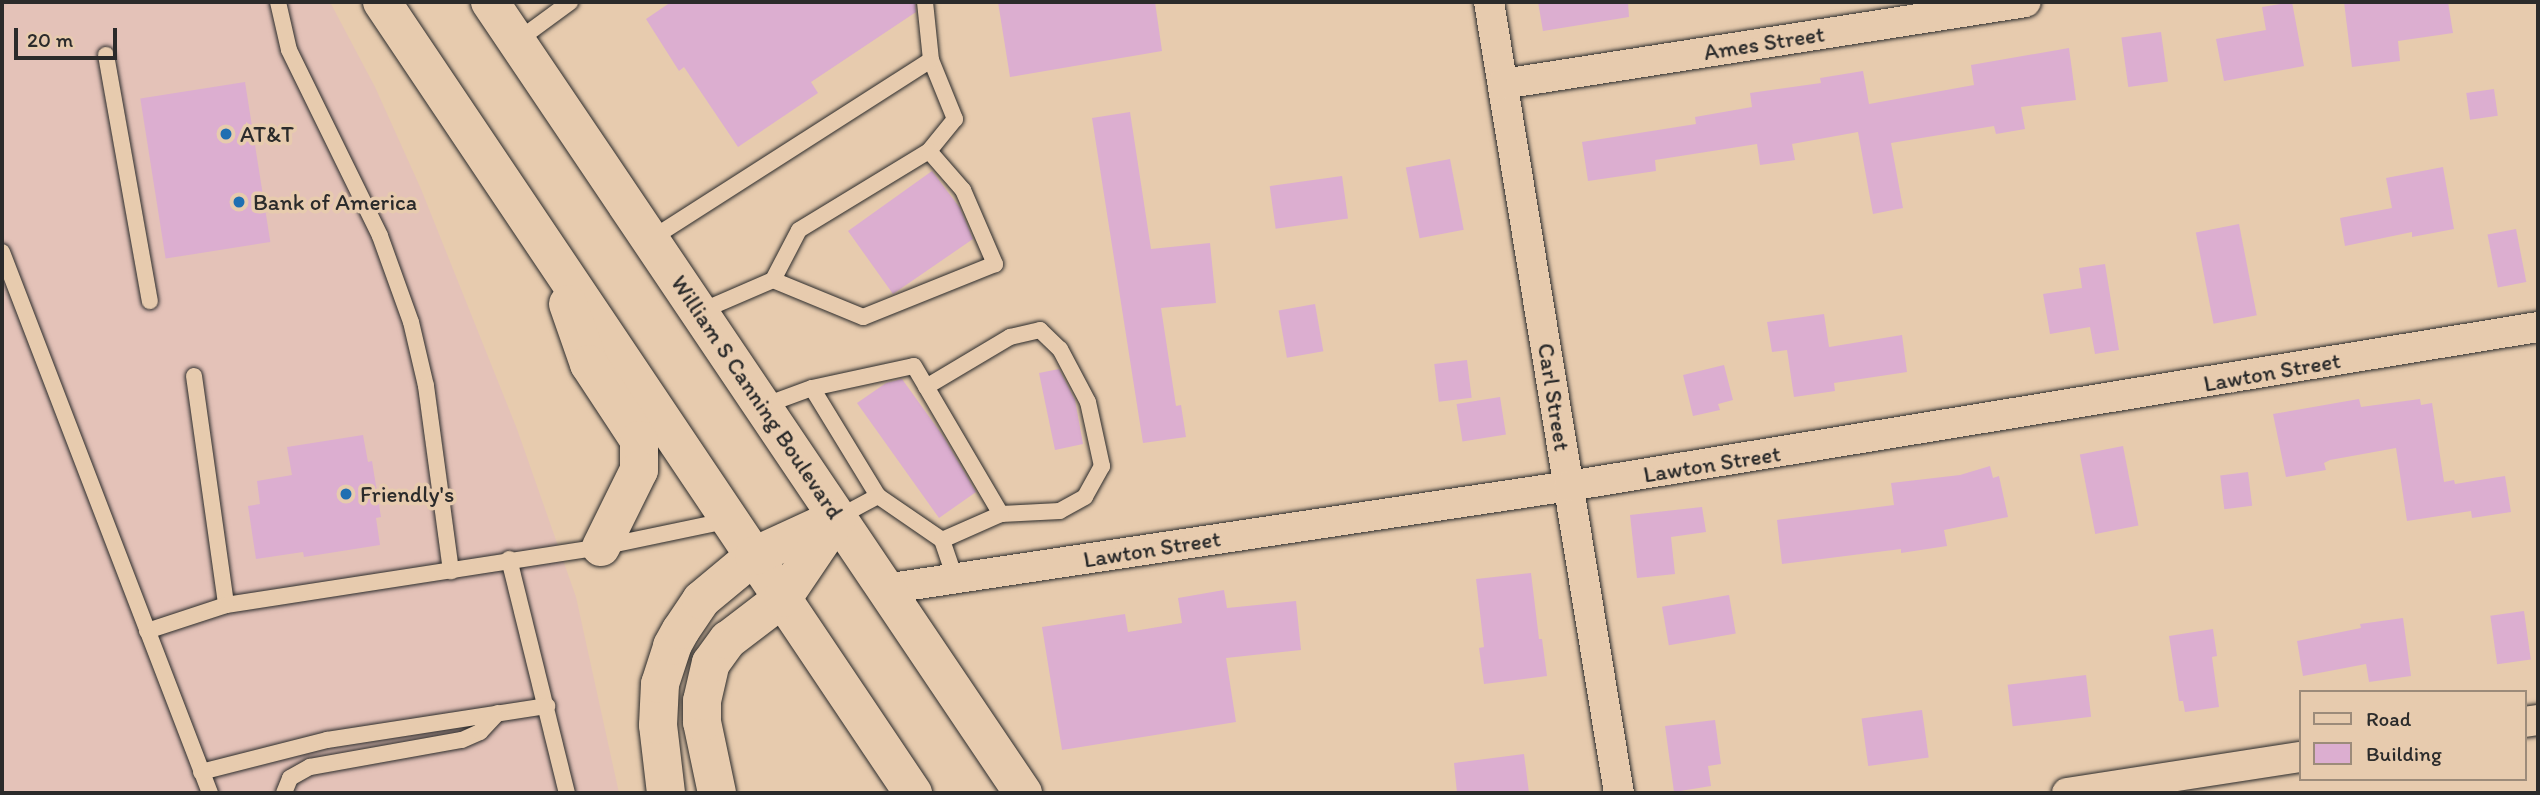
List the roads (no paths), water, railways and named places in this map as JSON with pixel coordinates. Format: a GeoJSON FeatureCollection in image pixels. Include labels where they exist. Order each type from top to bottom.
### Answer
{"type":"FeatureCollection","features":[{"type":"Feature","properties":{"kind":"main road"},"geometry":{"type":"LineString","coordinates":[[382,2],[913,793]]}},
{"type":"Feature","properties":{"kind":"main road","name":"William S Canning Boulevard"},"geometry":{"type":"LineString","coordinates":[[490,2],[1023,793]]}},
{"type":"Feature","properties":{"kind":"main road"},"geometry":{"type":"LineString","coordinates":[[550,253],[589,364],[639,440],[639,470],[601,547]]}},
{"type":"Feature","properties":{"kind":"main road"},"geometry":{"type":"LineString","coordinates":[[666,793],[658,725],[660,684],[672,646],[701,600],[754,556],[837,518]]}},
{"type":"Feature","properties":{"kind":"main road"},"geometry":{"type":"LineString","coordinates":[[717,793],[702,722],[707,674],[718,652],[729,640],[783,598],[837,518]]}},
{"type":"Feature","properties":{"kind":"street","name":"Carl Street"},"geometry":{"type":"LineString","coordinates":[[1489,2],[1619,793]]}},
{"type":"Feature","properties":{"kind":"street","name":"Ames Street"},"geometry":{"type":"LineString","coordinates":[[1503,84],[2026,2]]}},
{"type":"Feature","properties":{"kind":"street","name":"Lawton Street"},"geometry":{"type":"LineString","coordinates":[[885,589],[1569,486],[2538,327]]}},
{"type":"Feature","properties":{"kind":"street"},"geometry":{"type":"LineString","coordinates":[[2067,793],[2298,757]]}},
{"type":"Feature","properties":{"kind":"lane"},"geometry":{"type":"LineString","coordinates":[[278,2],[289,50],[380,236],[411,322],[426,386],[451,571]]}},
{"type":"Feature","properties":{"kind":"lane"},"geometry":{"type":"LineString","coordinates":[[517,41],[570,2]]}},
{"type":"Feature","properties":{"kind":"lane"},"geometry":{"type":"LineString","coordinates":[[699,312],[773,280],[799,230],[929,150],[955,119],[931,60],[925,2]]}},
{"type":"Feature","properties":{"kind":"lane"},"geometry":{"type":"LineString","coordinates":[[106,55],[150,301]]}},
{"type":"Feature","properties":{"kind":"lane"},"geometry":{"type":"LineString","coordinates":[[651,239],[931,60]]}},
{"type":"Feature","properties":{"kind":"lane"},"geometry":{"type":"LineString","coordinates":[[773,280],[863,317],[995,264],[963,190],[929,150]]}},
{"type":"Feature","properties":{"kind":"lane"},"geometry":{"type":"LineString","coordinates":[[2,252],[210,793]]}},
{"type":"Feature","properties":{"kind":"lane"},"geometry":{"type":"LineString","coordinates":[[926,387],[1010,337],[1040,330],[1060,349],[1088,402],[1102,466],[1085,497],[1060,512],[1001,514],[942,540]]}},
{"type":"Feature","properties":{"kind":"lane"},"geometry":{"type":"LineString","coordinates":[[762,406],[812,388],[914,366],[1001,514]]}},
{"type":"Feature","properties":{"kind":"lane"},"geometry":{"type":"LineString","coordinates":[[194,376],[226,605]]}},
{"type":"Feature","properties":{"kind":"lane"},"geometry":{"type":"LineString","coordinates":[[812,388],[878,496],[942,540],[956,578]]}},
{"type":"Feature","properties":{"kind":"lane"},"geometry":{"type":"LineString","coordinates":[[837,518],[878,496]]}},
{"type":"Feature","properties":{"kind":"lane"},"geometry":{"type":"LineString","coordinates":[[147,631],[226,605],[451,571],[509,559],[601,547],[730,520]]}},
{"type":"Feature","properties":{"kind":"lane"},"geometry":{"type":"LineString","coordinates":[[509,559],[567,793]]}},
{"type":"Feature","properties":{"kind":"lane"},"geometry":{"type":"LineString","coordinates":[[201,772],[327,740],[547,706]]}},
{"type":"Feature","properties":{"kind":"lane"},"geometry":{"type":"LineString","coordinates":[[284,793],[290,778],[310,767],[462,740],[480,732],[498,713]]}},
{"type":"Feature","properties":{"kind":"place","name":"AT&T"},"geometry":{"type":"Point","coordinates":[226,134]}},
{"type":"Feature","properties":{"kind":"place","name":"Bank of America"},"geometry":{"type":"Point","coordinates":[239,202]}},
{"type":"Feature","properties":{"kind":"place","name":"Friendly's"},"geometry":{"type":"Point","coordinates":[346,494]}}]}
